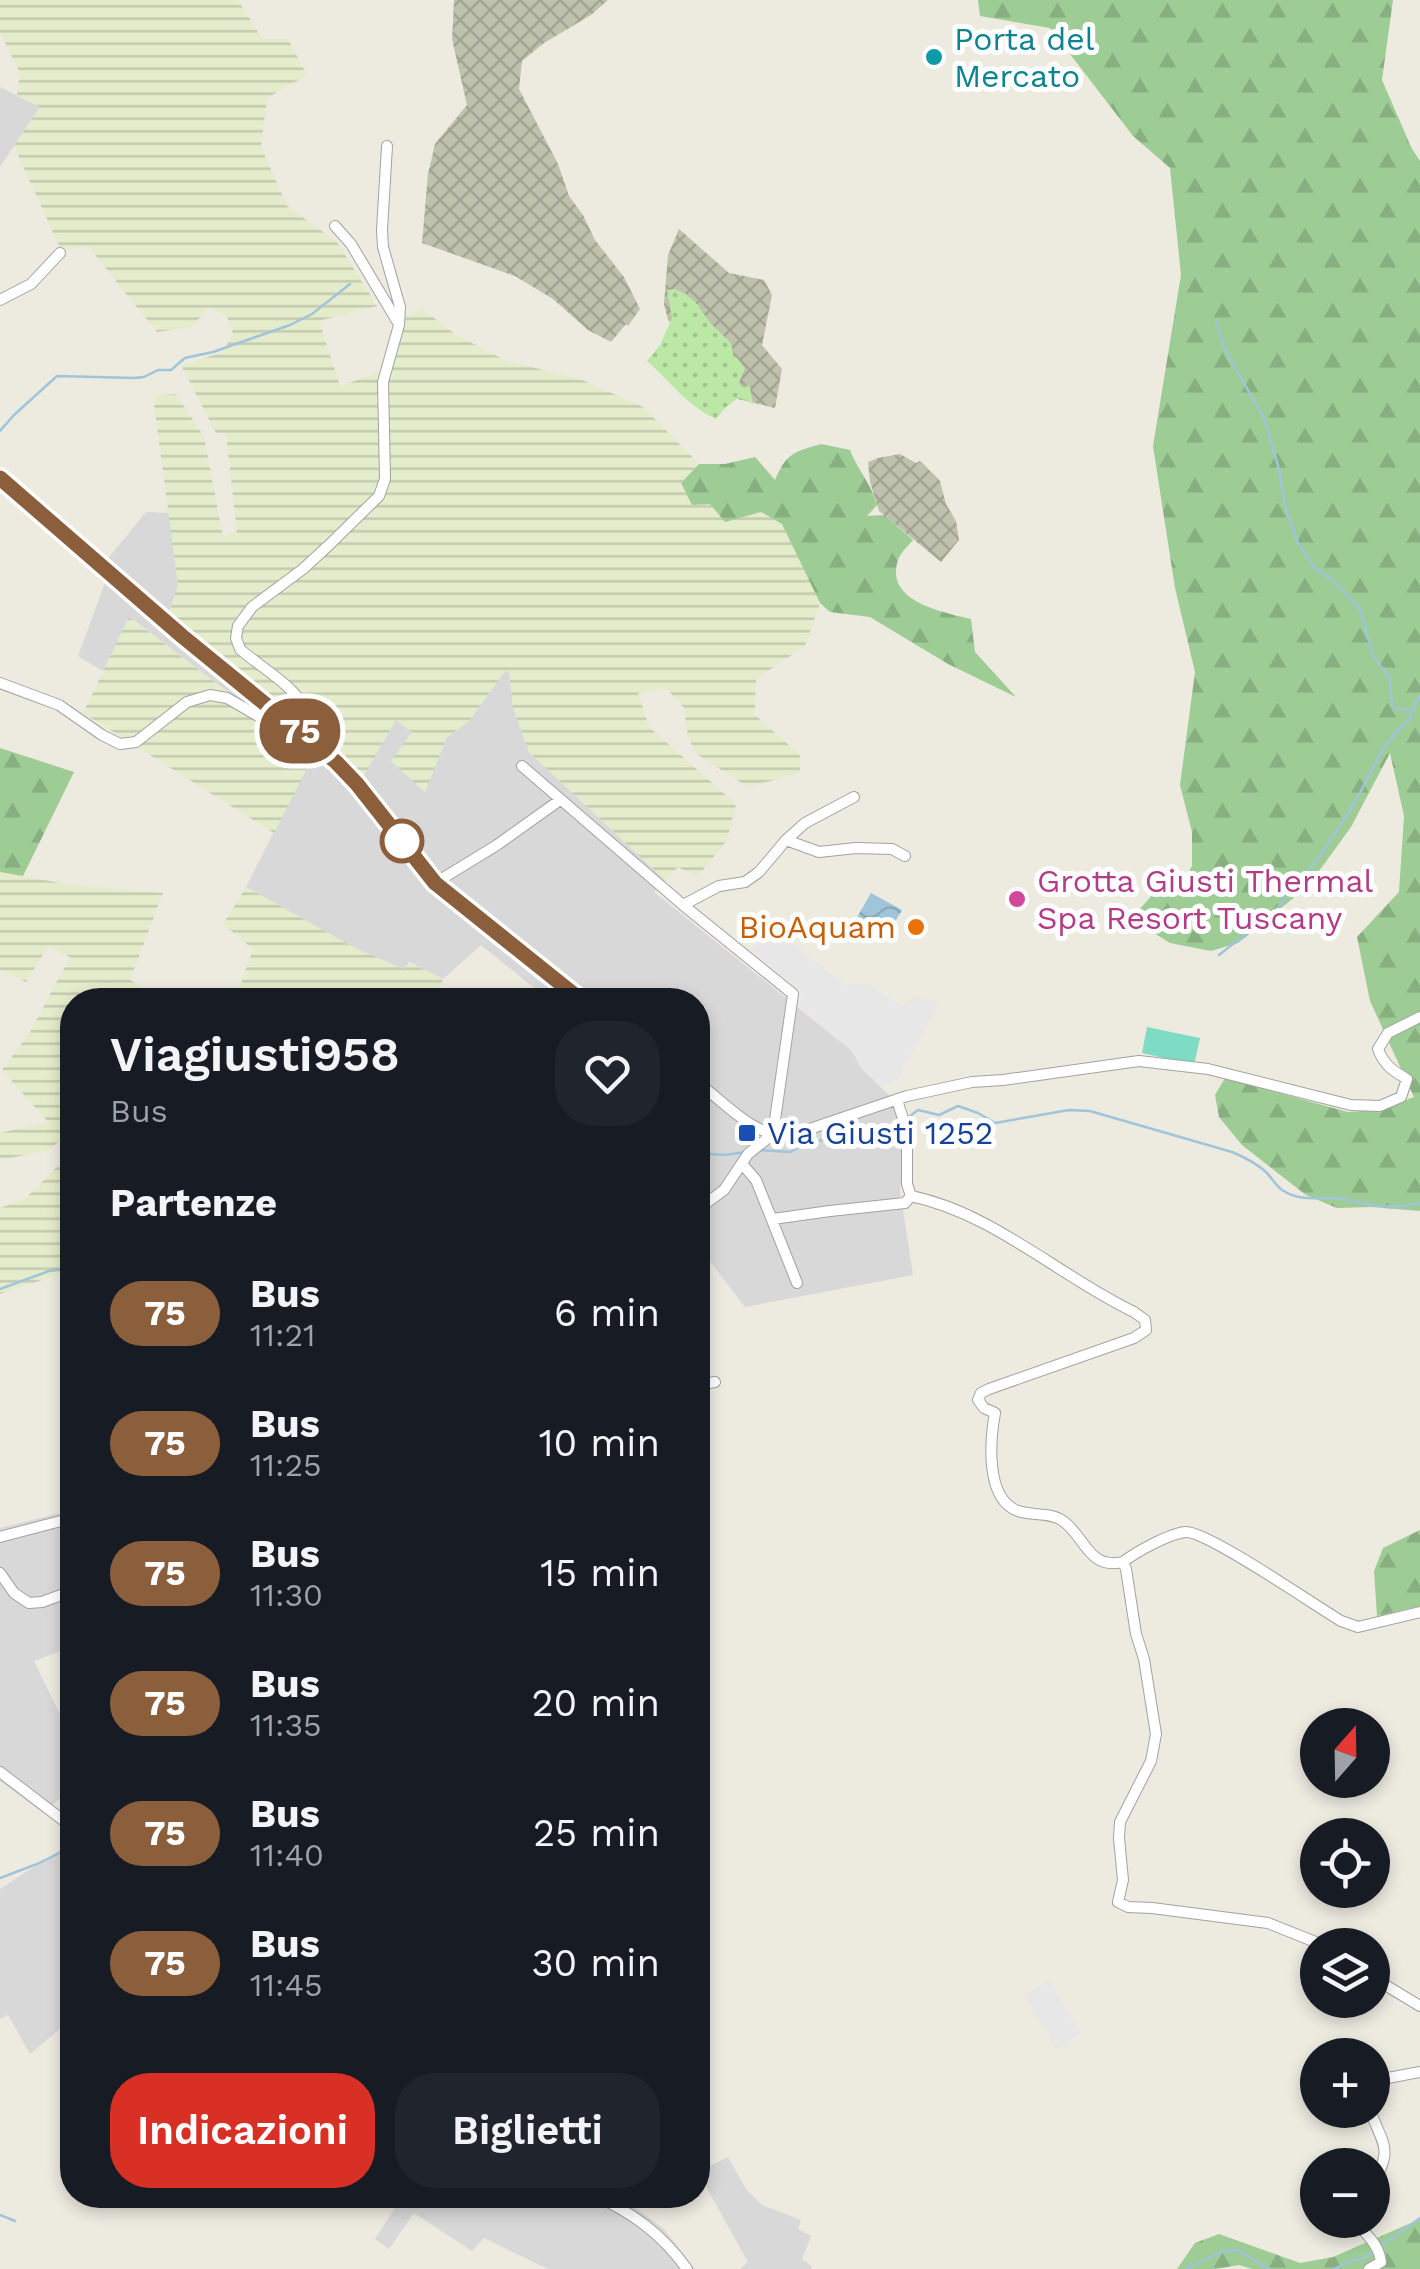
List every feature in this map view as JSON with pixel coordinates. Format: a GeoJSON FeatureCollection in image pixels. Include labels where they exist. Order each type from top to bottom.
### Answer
{"type":"FeatureCollection","features":[{"type":"Feature","properties":{"kind":"street"},"geometry":{"type":"LineString","coordinates":[[301,732],[306,718],[303,706],[291,691],[240,649],[236,638],[238,626],[252,607],[303,568],[379,496],[385,479],[383,382],[400,307],[383,248],[387,146]]}},
{"type":"Feature","properties":{"kind":"street"},"geometry":{"type":"LineString","coordinates":[[335,226],[351,244],[398,324]]}},
{"type":"Feature","properties":{"kind":"street"},"geometry":{"type":"LineString","coordinates":[[0,300],[31,284],[60,253]]}},
{"type":"Feature","properties":{"kind":"street"},"geometry":{"type":"LineString","coordinates":[[0,478],[182,636],[301,732],[357,784],[435,883],[566,988]]}},
{"type":"Feature","properties":{"kind":"street"},"geometry":{"type":"LineString","coordinates":[[0,683],[59,706],[120,744],[136,742],[187,702],[210,695],[227,698],[265,720],[301,732]]}},
{"type":"Feature","properties":{"kind":"street"},"geometry":{"type":"LineString","coordinates":[[522,766],[793,994],[773,1134],[749,1155],[724,1190],[710,1201]]}},
{"type":"Feature","properties":{"kind":"street"},"geometry":{"type":"LineString","coordinates":[[683,905],[719,886],[745,882],[805,823],[854,796]]}},
{"type":"Feature","properties":{"kind":"street"},"geometry":{"type":"LineString","coordinates":[[435,883],[560,800]]}},
{"type":"Feature","properties":{"kind":"street"},"geometry":{"type":"LineString","coordinates":[[786,840],[819,852],[892,848],[905,856]]}},
{"type":"Feature","properties":{"kind":"street"},"geometry":{"type":"LineString","coordinates":[[710,1092],[748,1122],[773,1134],[789,1136],[897,1100],[972,1082],[1140,1062],[1208,1069],[1352,1105],[1380,1106],[1401,1097],[1407,1079],[1382,1060],[1378,1048],[1388,1032],[1420,1017]]}},
{"type":"Feature","properties":{"kind":"street"},"geometry":{"type":"LineString","coordinates":[[773,1219],[905,1203],[910,1196],[908,1131],[897,1100]]}},
{"type":"Feature","properties":{"kind":"street"},"geometry":{"type":"LineString","coordinates":[[749,1155],[797,1283]]}},
{"type":"Feature","properties":{"kind":"street"},"geometry":{"type":"LineString","coordinates":[[910,1196],[995,1229],[1145,1320],[1146,1330],[1134,1338],[988,1389],[978,1396],[984,1408],[995,1413],[994,1482],[1009,1506],[1061,1519],[1096,1558],[1112,1563],[1123,1562],[1178,1534],[1191,1532],[1219,1545],[1341,1621],[1358,1627],[1420,1612]]}},
{"type":"Feature","properties":{"kind":"street"},"geometry":{"type":"LineString","coordinates":[[710,1383],[714,1382]]}},
{"type":"Feature","properties":{"kind":"street"},"geometry":{"type":"LineString","coordinates":[[0,1537],[60,1521]]}},
{"type":"Feature","properties":{"kind":"street"},"geometry":{"type":"LineString","coordinates":[[1123,1562],[1156,1734],[1151,1761],[1120,1822],[1124,1880],[1118,1902],[1128,1907],[1268,1923],[1300,1936]]}},
{"type":"Feature","properties":{"kind":"street"},"geometry":{"type":"LineString","coordinates":[[0,1572],[14,1593],[29,1603],[60,1595]]}},
{"type":"Feature","properties":{"kind":"street"},"geometry":{"type":"LineString","coordinates":[[0,1772],[60,1818]]}},
{"type":"Feature","properties":{"kind":"street"},"geometry":{"type":"LineString","coordinates":[[1390,1988],[1420,2006]]}},
{"type":"Feature","properties":{"kind":"street"},"geometry":{"type":"LineString","coordinates":[[1390,2077],[1420,2072]]}},
{"type":"Feature","properties":{"kind":"street"},"geometry":{"type":"LineString","coordinates":[[623,2208],[648,2225],[686,2269]]}},
{"type":"Feature","properties":{"kind":"street"},"geometry":{"type":"LineString","coordinates":[[1369,2269],[1381,2256],[1370,2238]]}},
{"type":"Feature","properties":{"kind":"shaded area"},"geometry":{"type":"Polygon","coordinates":[[[0,0],[238,0],[262,39],[288,39],[307,75],[267,98],[261,147],[287,206],[337,242],[377,306],[319,321],[340,386],[390,369],[407,315],[422,309],[455,334],[504,360],[582,380],[643,407],[699,464],[681,483],[710,504],[725,521],[761,512],[782,523],[820,603],[805,646],[756,679],[755,715],[800,755],[800,773],[748,787],[695,753],[684,708],[666,688],[638,693],[649,727],[736,804],[727,840],[697,877],[678,867],[665,880],[529,752],[513,707],[509,672],[505,671],[469,721],[447,737],[425,792],[391,761],[412,732],[396,720],[362,779],[167,618],[178,585],[153,396],[176,394],[204,437],[223,537],[237,532],[226,433],[216,433],[181,365],[224,352],[233,330],[226,315],[209,308],[191,327],[157,332],[88,246],[61,250],[14,146],[40,107],[17,96],[20,73],[0,32],[0,0]]]}},
{"type":"Feature","properties":{"kind":"shaded area"},"geometry":{"type":"Polygon","coordinates":[[[454,0],[608,0],[522,61],[519,89],[558,164],[569,196],[595,240],[624,277],[640,309],[611,342],[588,330],[553,299],[515,276],[422,243],[428,174],[435,144],[467,105],[452,39],[454,0]]]}},
{"type":"Feature","properties":{"kind":"shaded area"},"geometry":{"type":"Polygon","coordinates":[[[0,87],[40,107],[0,167],[0,87]]]}},
{"type":"Feature","properties":{"kind":"shaded area"},"geometry":{"type":"Polygon","coordinates":[[[679,229],[729,273],[764,280],[772,295],[762,345],[782,369],[775,408],[738,399],[668,320],[664,304],[668,255],[679,229]]]}},
{"type":"Feature","properties":{"kind":"shaded area"},"geometry":{"type":"Polygon","coordinates":[[[900,454],[916,463],[920,461],[940,481],[956,521],[959,540],[941,562],[879,511],[868,462],[900,454]]]}},
{"type":"Feature","properties":{"kind":"shaded area"},"geometry":{"type":"Polygon","coordinates":[[[146,512],[169,513],[178,585],[200,647],[362,778],[395,719],[412,732],[392,762],[425,791],[447,737],[469,721],[505,671],[510,672],[513,707],[529,752],[665,880],[654,892],[852,1051],[861,1068],[889,1095],[903,1127],[900,1190],[913,1275],[745,1307],[710,1262],[710,988],[534,988],[481,945],[443,979],[410,962],[404,970],[355,948],[246,887],[314,753],[130,617],[103,671],[78,656],[106,580],[97,572],[146,512]]]}},
{"type":"Feature","properties":{"kind":"shaded area"},"geometry":{"type":"Polygon","coordinates":[[[129,617],[315,753],[274,833],[83,713],[129,617]]]}},
{"type":"Feature","properties":{"kind":"shaded area"},"geometry":{"type":"Polygon","coordinates":[[[0,872],[71,885],[163,893],[130,980],[144,988],[60,988],[60,1140],[49,1150],[0,1160],[0,1133],[48,1122],[2,1070],[30,1032],[70,957],[48,946],[26,982],[0,970],[0,872]]]}},
{"type":"Feature","properties":{"kind":"shaded area"},"geometry":{"type":"Polygon","coordinates":[[[246,887],[355,948],[404,969],[409,962],[443,979],[440,988],[239,988],[253,949],[223,924],[246,887]]]}},
{"type":"Feature","properties":{"kind":"shaded area"},"geometry":{"type":"Polygon","coordinates":[[[773,932],[779,932],[845,985],[869,985],[902,1006],[916,997],[939,1003],[897,1080],[879,1085],[861,1068],[852,1051],[797,1005],[805,995],[751,951],[773,932]]]}},
{"type":"Feature","properties":{"kind":"shaded area"},"geometry":{"type":"Polygon","coordinates":[[[60,1164],[60,1274],[0,1294],[0,1208],[25,1199],[60,1164]]]}},
{"type":"Feature","properties":{"kind":"shaded area"},"geometry":{"type":"Polygon","coordinates":[[[60,1513],[60,1651],[34,1661],[60,1714],[60,1798],[43,1813],[0,1781],[0,1528],[60,1513]]]}},
{"type":"Feature","properties":{"kind":"shaded area"},"geometry":{"type":"Polygon","coordinates":[[[60,1850],[60,2029],[30,2054],[8,2015],[0,2019],[0,1889],[60,1850]]]}},
{"type":"Feature","properties":{"kind":"shaded area"},"geometry":{"type":"Polygon","coordinates":[[[1049,1980],[1081,2034],[1056,2049],[1024,1995],[1049,1980]]]}},
{"type":"Feature","properties":{"kind":"shaded area"},"geometry":{"type":"Polygon","coordinates":[[[728,2157],[746,2189],[762,2205],[801,2220],[798,2229],[811,2236],[802,2259],[811,2269],[740,2269],[748,2262],[710,2194],[710,2166],[728,2157]]]}},
{"type":"Feature","properties":{"kind":"shaded area"},"geometry":{"type":"Polygon","coordinates":[[[395,2208],[636,2208],[664,2229],[695,2269],[548,2269],[484,2238],[472,2251],[414,2213],[389,2249],[375,2239],[395,2208]]]}},
{"type":"Feature","properties":{"kind":"green space"},"geometry":{"type":"Polygon","coordinates":[[[978,0],[1393,0],[1382,80],[1420,161],[1420,1211],[1337,1208],[1306,1195],[1242,1145],[1219,1117],[1215,1095],[1225,1078],[1348,1112],[1380,1110],[1414,1097],[1370,1001],[1357,937],[1399,892],[1404,816],[1390,753],[1351,827],[1322,867],[1302,891],[1238,943],[1211,951],[1170,943],[1131,919],[1160,886],[1181,886],[1192,866],[1192,832],[1180,785],[1195,672],[1175,588],[1153,446],[1181,275],[1170,168],[1133,136],[1050,28],[980,16],[978,0]]]}},
{"type":"Feature","properties":{"kind":"green space"},"geometry":{"type":"Polygon","coordinates":[[[675,289],[697,304],[731,343],[733,353],[745,368],[739,383],[750,387],[753,405],[738,398],[716,419],[687,400],[647,361],[660,345],[672,318],[667,290],[675,289]]]}},
{"type":"Feature","properties":{"kind":"green space"},"geometry":{"type":"Polygon","coordinates":[[[821,444],[850,450],[877,505],[867,516],[884,515],[913,540],[898,560],[896,574],[900,586],[919,603],[971,619],[975,652],[1016,697],[948,664],[870,617],[830,612],[820,603],[782,524],[761,512],[725,522],[710,504],[692,505],[681,483],[699,464],[725,464],[755,457],[775,480],[792,455],[821,444]]]}},
{"type":"Feature","properties":{"kind":"green space"},"geometry":{"type":"Polygon","coordinates":[[[0,748],[74,772],[23,876],[0,872],[0,748]]]}},
{"type":"Feature","properties":{"kind":"green space"},"geometry":{"type":"Polygon","coordinates":[[[1147,1027],[1200,1038],[1194,1065],[1142,1053],[1147,1027]]]}},
{"type":"Feature","properties":{"kind":"green space"},"geometry":{"type":"Polygon","coordinates":[[[1420,1530],[1420,1606],[1377,1616],[1374,1571],[1383,1548],[1420,1530]]]}},
{"type":"Feature","properties":{"kind":"green space"},"geometry":{"type":"Polygon","coordinates":[[[1420,2219],[1420,2269],[1252,2269],[1239,2265],[1177,2269],[1195,2243],[1219,2234],[1300,2263],[1333,2257],[1376,2238],[1390,2238],[1390,2232],[1420,2219]]]}},
{"type":"Feature","properties":{"kind":"water"},"geometry":{"type":"Polygon","coordinates":[[[871,893],[902,910],[886,937],[856,919],[871,893]]]}},
{"type":"Feature","properties":{"kind":"waterway"},"geometry":{"type":"LineString","coordinates":[[0,431],[57,376],[134,378],[171,370],[185,358],[290,325],[312,314],[350,284]]}},
{"type":"Feature","properties":{"kind":"waterway"},"geometry":{"type":"LineString","coordinates":[[1216,321],[1225,350],[1264,418],[1298,543],[1315,568],[1334,581],[1360,609],[1373,656],[1390,678],[1392,706],[1413,709]]}},
{"type":"Feature","properties":{"kind":"waterway"},"geometry":{"type":"LineString","coordinates":[[1219,955],[1275,911],[1322,853],[1383,749],[1408,721],[1420,694]]}},
{"type":"Feature","properties":{"kind":"waterway"},"geometry":{"type":"LineString","coordinates":[[906,1119],[918,1110],[939,1115],[958,1106],[995,1123],[1069,1110],[1090,1111],[1232,1152],[1266,1172],[1282,1190],[1298,1197],[1389,1206],[1420,1203]]}},
{"type":"Feature","properties":{"kind":"waterway"},"geometry":{"type":"LineString","coordinates":[[759,1150],[790,1152],[811,1141],[843,1139],[866,1145],[899,1123]]}},
{"type":"Feature","properties":{"kind":"waterway"},"geometry":{"type":"LineString","coordinates":[[710,1154],[746,1152]]}},
{"type":"Feature","properties":{"kind":"waterway"},"geometry":{"type":"LineString","coordinates":[[0,1289],[60,1270]]}},
{"type":"Feature","properties":{"kind":"waterway"},"geometry":{"type":"LineString","coordinates":[[0,1878],[60,1853]]}},
{"type":"Feature","properties":{"kind":"waterway"},"geometry":{"type":"LineString","coordinates":[[0,2215],[15,2221]]}},
{"type":"Feature","properties":{"kind":"waterway"},"geometry":{"type":"LineString","coordinates":[[1381,2246],[1420,2218]]}},
{"type":"Feature","properties":{"kind":"waterway"},"geometry":{"type":"LineString","coordinates":[[1186,2269],[1221,2252],[1238,2250],[1269,2269]]}},
{"type":"Feature","properties":{"kind":"waterway"},"geometry":{"type":"LineString","coordinates":[[1334,2269],[1375,2251]]}},
{"type":"Feature","properties":{"kind":"bus line","name":"75"},"geometry":{"type":"LineString","coordinates":[[0,478],[182,636],[336,762],[435,883],[566,988]]}},
{"type":"Feature","properties":{"kind":"place","name":"Porta del Mercato"},"geometry":{"type":"Point","coordinates":[934,57]}},
{"type":"Feature","properties":{"kind":"place","name":"Grotta Giusti Thermal Spa Resort Tuscany"},"geometry":{"type":"Point","coordinates":[1017,899]}},
{"type":"Feature","properties":{"kind":"place","name":"BioAquam"},"geometry":{"type":"Point","coordinates":[916,927]}},
{"type":"Feature","properties":{"kind":"place","name":"Via Giusti 1252"},"geometry":{"type":"Point","coordinates":[747,1133]}}]}
